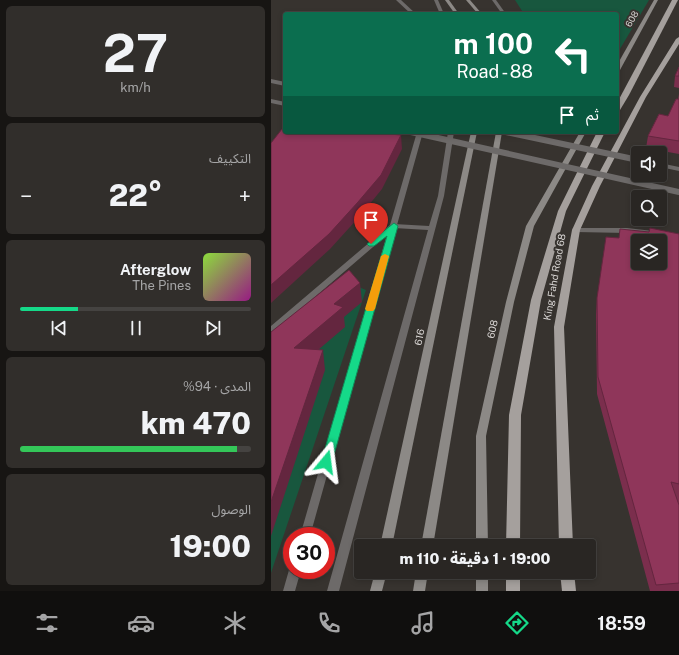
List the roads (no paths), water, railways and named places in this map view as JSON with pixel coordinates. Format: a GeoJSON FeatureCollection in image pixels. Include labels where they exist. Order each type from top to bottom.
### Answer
{"type":"FeatureCollection","features":[{"type":"Feature","properties":{"kind":"main road"},"geometry":{"type":"LineString","coordinates":[[447,0],[456,12]]}},
{"type":"Feature","properties":{"kind":"main road"},"geometry":{"type":"LineString","coordinates":[[468,0],[477,12]]}},
{"type":"Feature","properties":{"kind":"main road","name":"608"},"geometry":{"type":"LineString","coordinates":[[619,66],[656,0]]}},
{"type":"Feature","properties":{"kind":"main road"},"geometry":{"type":"LineString","coordinates":[[619,105],[626,96],[675,0]]}},
{"type":"Feature","properties":{"kind":"main road","name":"King Fahd Road 68"},"geometry":{"type":"LineString","coordinates":[[566,539],[559,327],[576,230],[596,186],[643,97],[679,39]]}},
{"type":"Feature","properties":{"kind":"main road","name":"616"},"geometry":{"type":"LineString","coordinates":[[387,539],[474,134]]}},
{"type":"Feature","properties":{"kind":"main road"},"geometry":{"type":"LineString","coordinates":[[428,539],[499,134]]}},
{"type":"Feature","properties":{"kind":"main road","name":"608"},"geometry":{"type":"LineString","coordinates":[[482,539],[481,436],[510,302],[530,226],[582,134]]}},
{"type":"Feature","properties":{"kind":"main road","name":"King Fahd Road 68"},"geometry":{"type":"LineString","coordinates":[[513,539],[515,415],[535,300],[562,211],[600,134]]}},
{"type":"Feature","properties":{"kind":"main road"},"geometry":{"type":"LineString","coordinates":[[377,591],[380,579]]}},
{"type":"Feature","properties":{"kind":"main road"},"geometry":{"type":"LineString","coordinates":[[419,591],[421,579]]}},
{"type":"Feature","properties":{"kind":"main road"},"geometry":{"type":"LineString","coordinates":[[482,579],[482,591]]}},
{"type":"Feature","properties":{"kind":"main road"},"geometry":{"type":"LineString","coordinates":[[513,579],[513,591]]}},
{"type":"Feature","properties":{"kind":"main road"},"geometry":{"type":"LineString","coordinates":[[568,579],[569,591]]}},
{"type":"Feature","properties":{"kind":"street"},"geometry":{"type":"LineString","coordinates":[[398,0],[412,12]]}},
{"type":"Feature","properties":{"kind":"street"},"geometry":{"type":"LineString","coordinates":[[436,0],[441,12]]}},
{"type":"Feature","properties":{"kind":"street"},"geometry":{"type":"LineString","coordinates":[[494,0],[503,12]]}},
{"type":"Feature","properties":{"kind":"street"},"geometry":{"type":"LineString","coordinates":[[271,80],[283,83]]}},
{"type":"Feature","properties":{"kind":"street"},"geometry":{"type":"LineString","coordinates":[[271,101],[283,104]]}},
{"type":"Feature","properties":{"kind":"street"},"geometry":{"type":"LineString","coordinates":[[308,527],[419,134]]}},
{"type":"Feature","properties":{"kind":"street"},"geometry":{"type":"LineString","coordinates":[[420,134],[679,192]]}},
{"type":"Feature","properties":{"kind":"street"},"geometry":{"type":"LineString","coordinates":[[333,591],[431,228],[441,196],[451,134]]}},
{"type":"Feature","properties":{"kind":"street"},"geometry":{"type":"LineString","coordinates":[[515,134],[631,159]]}},
{"type":"Feature","properties":{"kind":"street"},"geometry":{"type":"LineString","coordinates":[[667,166],[679,169]]}},
{"type":"Feature","properties":{"kind":"street"},"geometry":{"type":"LineString","coordinates":[[271,330],[394,226],[431,228]]}},
{"type":"Feature","properties":{"kind":"street"},"geometry":{"type":"LineString","coordinates":[[576,230],[641,230],[679,236]]}},
{"type":"Feature","properties":{"kind":"street"},"geometry":{"type":"LineString","coordinates":[[289,591],[292,579]]}}]}
